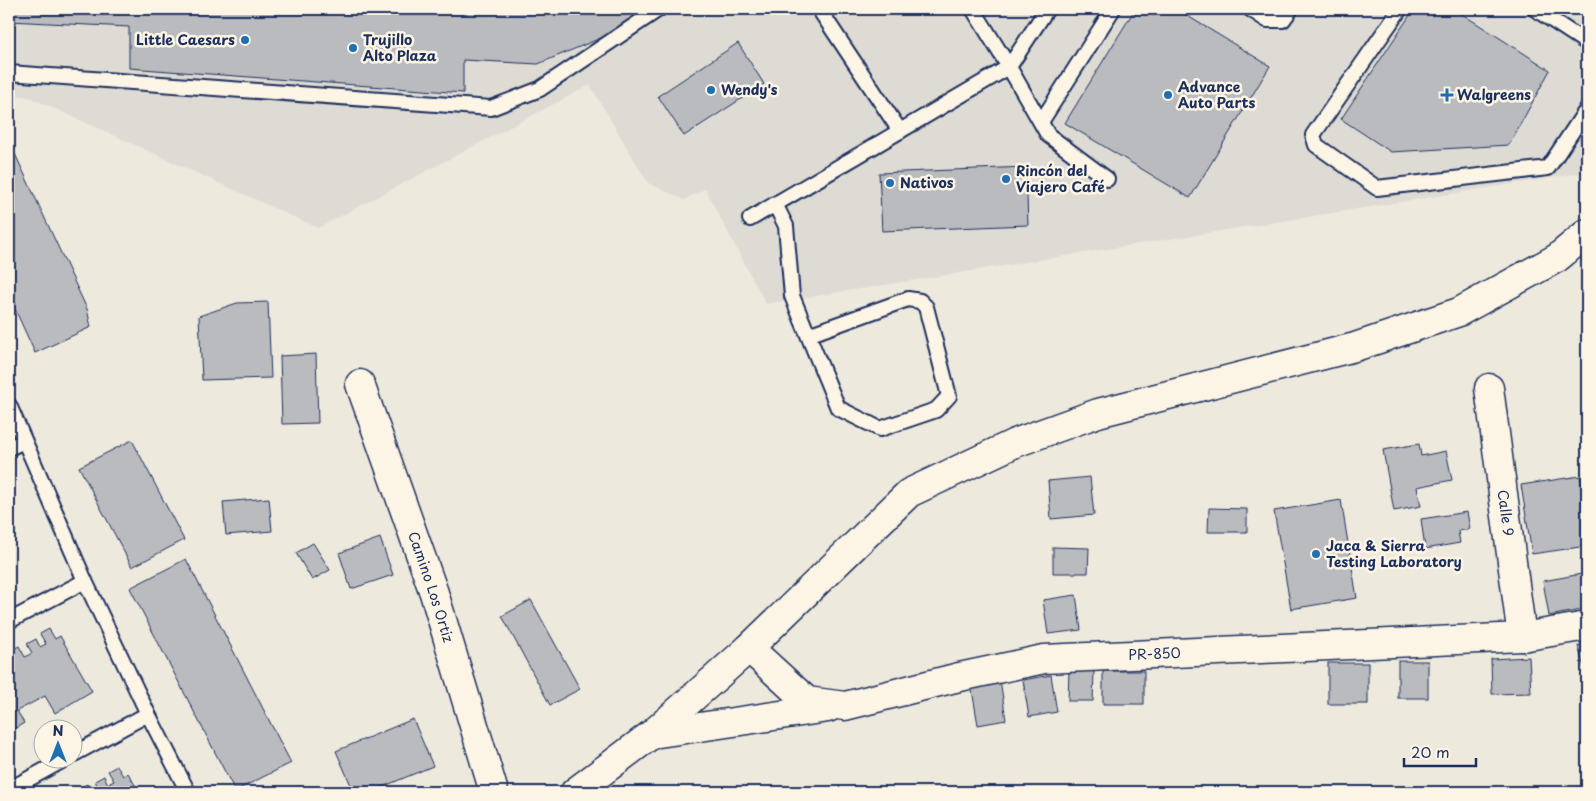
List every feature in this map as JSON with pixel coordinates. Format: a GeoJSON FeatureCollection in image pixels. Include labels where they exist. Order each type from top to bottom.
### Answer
{"type":"FeatureCollection","features":[{"type":"Feature","properties":{"kind":"street"},"geometry":{"type":"LineString","coordinates":[[575,792],[652,734],[749,648],[908,493],[1015,443],[1098,412],[1355,347],[1459,312],[1557,258],[1587,233]]}},
{"type":"Feature","properties":{"kind":"street","name":"Camino Los Ortiz"},"geometry":{"type":"LineString","coordinates":[[360,384],[434,593],[494,792]]}},
{"type":"Feature","properties":{"kind":"street","name":"Calle 9"},"geometry":{"type":"LineString","coordinates":[[1489,388],[1522,637]]}},
{"type":"Feature","properties":{"kind":"street","name":"PR-850"},"geometry":{"type":"LineString","coordinates":[[749,648],[807,700],[845,706],[1044,658],[1522,637],[1587,626]]}},
{"type":"Feature","properties":{"kind":"street"},"geometry":{"type":"LineString","coordinates":[[652,734],[845,706]]}},
{"type":"Feature","properties":{"kind":"lane"},"geometry":{"type":"LineString","coordinates":[[9,73],[491,108],[540,89],[659,9]]}},
{"type":"Feature","properties":{"kind":"lane"},"geometry":{"type":"LineString","coordinates":[[820,9],[900,131]]}},
{"type":"Feature","properties":{"kind":"lane"},"geometry":{"type":"LineString","coordinates":[[972,9],[1010,67],[1048,135],[1107,179]]}},
{"type":"Feature","properties":{"kind":"lane"},"geometry":{"type":"LineString","coordinates":[[750,219],[1010,67],[1048,9]]}},
{"type":"Feature","properties":{"kind":"lane"},"geometry":{"type":"LineString","coordinates":[[1041,122],[1114,9]]}},
{"type":"Feature","properties":{"kind":"lane"},"geometry":{"type":"LineString","coordinates":[[1250,9],[1267,20],[1283,20],[1290,9]]}},
{"type":"Feature","properties":{"kind":"lane"},"geometry":{"type":"LineString","coordinates":[[1400,9],[1313,135],[1316,146],[1377,188],[1548,168],[1587,109]]}},
{"type":"Feature","properties":{"kind":"lane"},"geometry":{"type":"LineString","coordinates":[[1535,9],[1587,43]]}},
{"type":"Feature","properties":{"kind":"lane"},"geometry":{"type":"LineString","coordinates":[[775,204],[786,226],[792,296],[808,335],[838,408],[880,430],[936,410],[949,396],[926,307],[920,301],[908,299],[808,335]]}},
{"type":"Feature","properties":{"kind":"lane"},"geometry":{"type":"LineString","coordinates":[[9,405],[85,581],[148,714],[188,792]]}},
{"type":"Feature","properties":{"kind":"lane"},"geometry":{"type":"LineString","coordinates":[[9,448],[24,441]]}},
{"type":"Feature","properties":{"kind":"lane"},"geometry":{"type":"LineString","coordinates":[[9,621],[85,581]]}},
{"type":"Feature","properties":{"kind":"lane"},"geometry":{"type":"LineString","coordinates":[[82,750],[148,714]]}},
{"type":"Feature","properties":{"kind":"lane"},"geometry":{"type":"LineString","coordinates":[[12,788],[49,768]]}},
{"type":"Feature","properties":{"kind":"shaded area","name":"Trujillo Alto Plaza"},"geometry":{"type":"Polygon","coordinates":[[[9,9],[1587,9],[1587,172],[766,304],[705,189],[684,200],[648,183],[590,85],[318,228],[29,97],[9,95],[9,9]]]}},
{"type":"Feature","properties":{"kind":"building","name":"Trujillo Alto Plaza"},"geometry":{"type":"Polygon","coordinates":[[[9,9],[651,9],[608,35],[538,64],[463,60],[463,93],[129,68],[129,27],[9,21],[9,9]]]}},
{"type":"Feature","properties":{"kind":"building","name":"Advance Auto Parts"},"geometry":{"type":"Polygon","coordinates":[[[1135,9],[1176,9],[1270,66],[1190,198],[1065,123],[1135,9]]]}},
{"type":"Feature","properties":{"kind":"building","name":"Walgreens"},"geometry":{"type":"Polygon","coordinates":[[[1414,9],[1454,9],[1550,70],[1509,145],[1391,152],[1341,119],[1414,9]]]}},
{"type":"Feature","properties":{"kind":"building","name":"Wendy's"},"geometry":{"type":"Polygon","coordinates":[[[738,43],[764,84],[684,136],[658,96],[738,43]]]}},
{"type":"Feature","properties":{"kind":"building"},"geometry":{"type":"Polygon","coordinates":[[[9,141],[87,309],[91,327],[35,353],[9,296],[9,141]]]}},
{"type":"Feature","properties":{"kind":"building"},"geometry":{"type":"Polygon","coordinates":[[[1026,167],[1028,225],[882,231],[879,173],[1026,167]]]}},
{"type":"Feature","properties":{"kind":"building"},"geometry":{"type":"Polygon","coordinates":[[[268,302],[271,378],[202,380],[199,316],[237,303],[268,302]]]}},
{"type":"Feature","properties":{"kind":"building"},"geometry":{"type":"Polygon","coordinates":[[[316,354],[318,423],[282,424],[280,356],[316,354]]]}},
{"type":"Feature","properties":{"kind":"building"},"geometry":{"type":"Polygon","coordinates":[[[132,440],[184,540],[132,567],[79,467],[132,440]]]}},
{"type":"Feature","properties":{"kind":"building"},"geometry":{"type":"Polygon","coordinates":[[[1419,444],[1421,456],[1446,451],[1452,480],[1417,487],[1421,506],[1394,511],[1383,450],[1419,444]]]}},
{"type":"Feature","properties":{"kind":"building"},"geometry":{"type":"Polygon","coordinates":[[[1580,476],[1587,521],[1587,546],[1532,554],[1521,485],[1580,476]]]}},
{"type":"Feature","properties":{"kind":"building"},"geometry":{"type":"Polygon","coordinates":[[[1090,477],[1094,515],[1051,519],[1048,481],[1090,477]]]}},
{"type":"Feature","properties":{"kind":"building"},"geometry":{"type":"Polygon","coordinates":[[[269,498],[272,531],[226,535],[223,502],[269,498]]]}},
{"type":"Feature","properties":{"kind":"building","name":"Jaca & Sierra Testing Laboratory"},"geometry":{"type":"Polygon","coordinates":[[[1341,500],[1357,598],[1291,609],[1274,511],[1341,500]]]}},
{"type":"Feature","properties":{"kind":"building"},"geometry":{"type":"Polygon","coordinates":[[[1209,508],[1247,509],[1247,532],[1208,532],[1209,508]]]}},
{"type":"Feature","properties":{"kind":"building"},"geometry":{"type":"Polygon","coordinates":[[[1467,512],[1470,529],[1458,531],[1460,543],[1425,549],[1421,519],[1467,512]]]}},
{"type":"Feature","properties":{"kind":"building"},"geometry":{"type":"Polygon","coordinates":[[[380,538],[393,575],[351,589],[339,553],[380,538]]]}},
{"type":"Feature","properties":{"kind":"building"},"geometry":{"type":"Polygon","coordinates":[[[313,543],[330,570],[312,580],[296,553],[313,543]]]}},
{"type":"Feature","properties":{"kind":"building"},"geometry":{"type":"Polygon","coordinates":[[[1053,547],[1089,548],[1088,573],[1053,573],[1053,547]]]}},
{"type":"Feature","properties":{"kind":"building"},"geometry":{"type":"Polygon","coordinates":[[[186,559],[291,763],[235,791],[130,588],[186,559]]]}},
{"type":"Feature","properties":{"kind":"building"},"geometry":{"type":"Polygon","coordinates":[[[1587,573],[1587,609],[1549,616],[1543,581],[1587,573]]]}},
{"type":"Feature","properties":{"kind":"building"},"geometry":{"type":"Polygon","coordinates":[[[1076,595],[1081,630],[1048,634],[1043,600],[1076,595]]]}},
{"type":"Feature","properties":{"kind":"building"},"geometry":{"type":"Polygon","coordinates":[[[531,600],[580,689],[550,705],[502,616],[531,600]]]}},
{"type":"Feature","properties":{"kind":"building"},"geometry":{"type":"Polygon","coordinates":[[[49,629],[55,639],[60,636],[92,691],[55,713],[45,696],[17,711],[24,723],[9,732],[9,665],[16,661],[10,651],[19,646],[25,657],[32,653],[27,644],[36,639],[40,647],[46,644],[40,634],[49,629]]]}},
{"type":"Feature","properties":{"kind":"building"},"geometry":{"type":"Polygon","coordinates":[[[1587,643],[1587,679],[1578,646],[1587,643]]]}},
{"type":"Feature","properties":{"kind":"building"},"geometry":{"type":"Polygon","coordinates":[[[1529,657],[1531,693],[1492,694],[1491,659],[1529,657]]]}},
{"type":"Feature","properties":{"kind":"building"},"geometry":{"type":"Polygon","coordinates":[[[1398,661],[1428,661],[1428,698],[1398,698],[1398,661]]]}},
{"type":"Feature","properties":{"kind":"building"},"geometry":{"type":"Polygon","coordinates":[[[1328,663],[1368,663],[1368,704],[1328,704],[1328,663]]]}},
{"type":"Feature","properties":{"kind":"building"},"geometry":{"type":"Polygon","coordinates":[[[1069,670],[1094,671],[1093,701],[1068,701],[1069,670]]]}},
{"type":"Feature","properties":{"kind":"building"},"geometry":{"type":"Polygon","coordinates":[[[1103,671],[1144,671],[1144,704],[1103,704],[1103,671]]]}},
{"type":"Feature","properties":{"kind":"building"},"geometry":{"type":"Polygon","coordinates":[[[1051,675],[1057,712],[1029,717],[1023,680],[1051,675]]]}},
{"type":"Feature","properties":{"kind":"building"},"geometry":{"type":"Polygon","coordinates":[[[1000,679],[1006,720],[978,725],[971,684],[1000,679]]]}},
{"type":"Feature","properties":{"kind":"building"},"geometry":{"type":"Polygon","coordinates":[[[413,719],[433,766],[370,792],[354,792],[336,751],[413,719]]]}},
{"type":"Feature","properties":{"kind":"building"},"geometry":{"type":"Polygon","coordinates":[[[117,766],[123,776],[128,773],[139,792],[95,792],[100,790],[95,781],[104,776],[108,784],[114,781],[108,771],[117,766]]]}},
{"type":"Feature","properties":{"kind":"building"},"geometry":{"type":"Polygon","coordinates":[[[87,784],[92,792],[80,792],[78,789],[87,784]]]}},
{"type":"Feature","properties":{"kind":"place","name":"Little Caesars"},"geometry":{"type":"Point","coordinates":[245,40]}},
{"type":"Feature","properties":{"kind":"place","name":"Trujillo Alto Plaza"},"geometry":{"type":"Point","coordinates":[353,48]}},
{"type":"Feature","properties":{"kind":"place","name":"Wendy's"},"geometry":{"type":"Point","coordinates":[711,90]}},
{"type":"Feature","properties":{"kind":"place","name":"Advance Auto Parts"},"geometry":{"type":"Point","coordinates":[1168,95]}},
{"type":"Feature","properties":{"kind":"place","name":"Walgreens"},"geometry":{"type":"Point","coordinates":[1447,95]}},
{"type":"Feature","properties":{"kind":"place","name":"Rincón del Viajero Café"},"geometry":{"type":"Point","coordinates":[1006,179]}},
{"type":"Feature","properties":{"kind":"place","name":"Nativos"},"geometry":{"type":"Point","coordinates":[890,183]}},
{"type":"Feature","properties":{"kind":"place","name":"Jaca & Sierra Testing Laboratory"},"geometry":{"type":"Point","coordinates":[1316,554]}}]}
